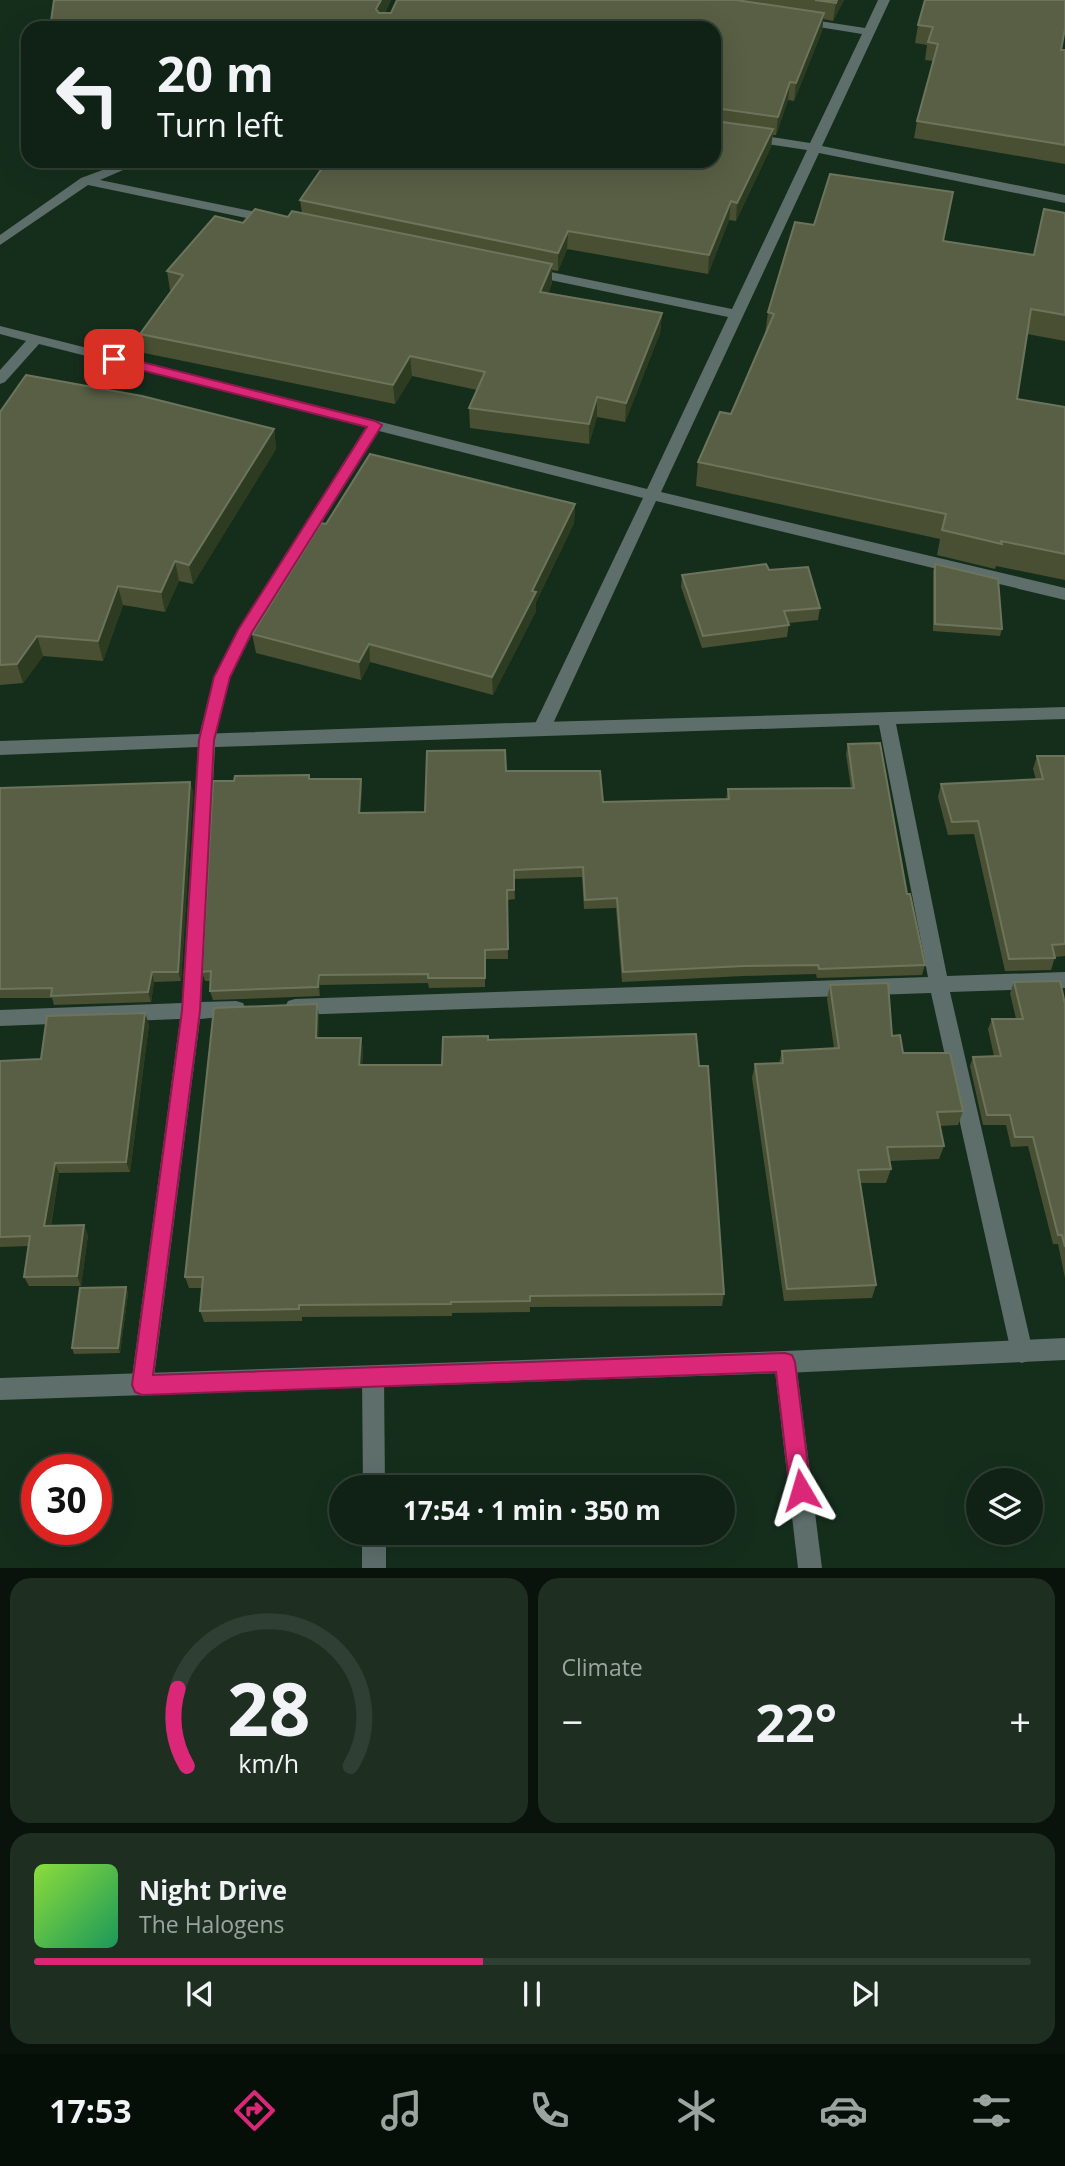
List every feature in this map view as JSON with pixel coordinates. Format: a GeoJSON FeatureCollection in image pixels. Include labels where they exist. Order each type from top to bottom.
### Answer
{"type":"FeatureCollection","features":[{"type":"Feature","properties":{"kind":"street"},"geometry":{"type":"LineString","coordinates":[[542,728],[884,0]]}},
{"type":"Feature","properties":{"kind":"street"},"geometry":{"type":"LineString","coordinates":[[790,20],[870,32]]}},
{"type":"Feature","properties":{"kind":"street"},"geometry":{"type":"LineString","coordinates":[[721,133],[815,148],[1065,199]]}},
{"type":"Feature","properties":{"kind":"street"},"geometry":{"type":"LineString","coordinates":[[0,241],[86,181],[120,168]]}},
{"type":"Feature","properties":{"kind":"street"},"geometry":{"type":"LineString","coordinates":[[86,181],[289,223]]}},
{"type":"Feature","properties":{"kind":"street"},"geometry":{"type":"LineString","coordinates":[[519,270],[736,314]]}},
{"type":"Feature","properties":{"kind":"street"},"geometry":{"type":"LineString","coordinates":[[0,330],[652,495],[1065,594]]}},
{"type":"Feature","properties":{"kind":"street"},"geometry":{"type":"LineString","coordinates":[[0,379],[36,339]]}},
{"type":"Feature","properties":{"kind":"street"},"geometry":{"type":"LineString","coordinates":[[142,1385],[191,1011],[206,740],[222,677],[246,630],[375,425]]}},
{"type":"Feature","properties":{"kind":"street"},"geometry":{"type":"LineString","coordinates":[[0,748],[542,728],[1065,713]]}},
{"type":"Feature","properties":{"kind":"street"},"geometry":{"type":"LineString","coordinates":[[886,719],[939,985],[1023,1352]]}},
{"type":"Feature","properties":{"kind":"street"},"geometry":{"type":"LineString","coordinates":[[0,1018],[1065,980]]}},
{"type":"Feature","properties":{"kind":"street"},"geometry":{"type":"LineString","coordinates":[[0,1389],[785,1362],[1065,1349]]}},
{"type":"Feature","properties":{"kind":"street"},"geometry":{"type":"LineString","coordinates":[[785,1362],[810,1567]]}},
{"type":"Feature","properties":{"kind":"street"},"geometry":{"type":"LineString","coordinates":[[373,1377],[374,1475]]}},
{"type":"Feature","properties":{"kind":"street"},"geometry":{"type":"LineString","coordinates":[[374,1545],[374,1567]]}},
{"type":"Feature","properties":{"kind":"building"},"geometry":{"type":"Polygon","coordinates":[[[54,0],[381,0],[376,9],[379,13],[391,13],[397,0],[736,0],[824,13],[796,83],[790,82],[778,117],[721,109],[721,21],[51,21],[54,0]]]}},
{"type":"Feature","properties":{"kind":"building"},"geometry":{"type":"Polygon","coordinates":[[[815,0],[837,0],[836,3],[815,0]]]}},
{"type":"Feature","properties":{"kind":"building"},"geometry":{"type":"Polygon","coordinates":[[[925,0],[1065,0],[1065,29],[1061,50],[1065,50],[1065,145],[917,121],[938,44],[928,42],[933,27],[918,25],[925,0]]]}},
{"type":"Feature","properties":{"kind":"building"},"geometry":{"type":"Polygon","coordinates":[[[721,122],[773,129],[737,203],[731,201],[709,255],[568,231],[558,253],[300,200],[322,168],[721,168],[721,122]]]}},
{"type":"Feature","properties":{"kind":"building"},"geometry":{"type":"Polygon","coordinates":[[[830,174],[953,192],[943,241],[1034,255],[1044,209],[1065,213],[1065,315],[1031,309],[1017,399],[1065,407],[1065,554],[1001,541],[1002,544],[942,530],[946,514],[698,462],[720,412],[731,414],[774,314],[768,312],[795,222],[814,225],[830,174]]]}},
{"type":"Feature","properties":{"kind":"building"},"geometry":{"type":"Polygon","coordinates":[[[255,209],[288,217],[292,211],[552,264],[540,292],[662,313],[626,403],[597,397],[589,424],[469,408],[485,372],[410,356],[393,385],[140,334],[183,275],[167,271],[215,216],[243,223],[255,209]]]}},
{"type":"Feature","properties":{"kind":"building"},"geometry":{"type":"Polygon","coordinates":[[[26,375],[142,396],[274,429],[189,565],[175,561],[161,592],[118,586],[98,641],[37,636],[17,664],[0,665],[0,412],[26,375]]]}},
{"type":"Feature","properties":{"kind":"building"},"geometry":{"type":"Polygon","coordinates":[[[370,454],[575,504],[532,591],[536,592],[492,677],[369,644],[359,662],[252,634],[321,523],[326,524],[370,454]]]}},
{"type":"Feature","properties":{"kind":"building"},"geometry":{"type":"Polygon","coordinates":[[[766,564],[769,570],[808,567],[820,608],[784,611],[789,625],[703,636],[682,575],[766,564]]]}},
{"type":"Feature","properties":{"kind":"building"},"geometry":{"type":"Polygon","coordinates":[[[935,564],[998,579],[1002,629],[935,624],[935,564]]]}},
{"type":"Feature","properties":{"kind":"building"},"geometry":{"type":"Polygon","coordinates":[[[880,743],[907,894],[910,894],[925,965],[819,969],[818,965],[744,966],[623,972],[617,898],[585,900],[583,867],[514,870],[514,890],[507,890],[508,949],[485,950],[485,978],[428,978],[428,974],[319,975],[318,987],[210,991],[211,971],[202,972],[213,781],[234,781],[235,776],[309,775],[309,779],[361,779],[359,813],[425,812],[427,751],[505,750],[506,771],[600,771],[603,802],[729,799],[728,789],[854,788],[848,744],[880,743]]]}},
{"type":"Feature","properties":{"kind":"building"},"geometry":{"type":"Polygon","coordinates":[[[1037,756],[1065,756],[1065,944],[1052,945],[1055,958],[1009,959],[978,821],[952,822],[941,784],[1043,779],[1037,756]]]}},
{"type":"Feature","properties":{"kind":"building"},"geometry":{"type":"Polygon","coordinates":[[[190,782],[178,972],[152,972],[148,992],[51,996],[52,988],[0,989],[0,788],[190,782]]]}},
{"type":"Feature","properties":{"kind":"building"},"geometry":{"type":"Polygon","coordinates":[[[1060,981],[1065,1004],[1065,1247],[1062,1235],[1058,1235],[1033,1137],[1015,1137],[1010,1115],[987,1115],[973,1057],[1001,1056],[992,1019],[1023,1019],[1014,982],[1060,981]]]}},
{"type":"Feature","properties":{"kind":"building"},"geometry":{"type":"Polygon","coordinates":[[[888,983],[892,1036],[900,1035],[903,1053],[950,1053],[963,1111],[937,1112],[944,1146],[887,1147],[891,1169],[858,1170],[876,1285],[787,1289],[755,1064],[783,1063],[782,1051],[839,1048],[830,985],[888,983]]]}},
{"type":"Feature","properties":{"kind":"building"},"geometry":{"type":"Polygon","coordinates":[[[317,1004],[316,1038],[361,1038],[359,1065],[442,1065],[443,1037],[488,1036],[488,1040],[696,1034],[699,1066],[708,1066],[724,1294],[530,1296],[530,1301],[299,1305],[299,1309],[200,1311],[203,1277],[185,1277],[214,1008],[317,1004]]]}},
{"type":"Feature","properties":{"kind":"building"},"geometry":{"type":"Polygon","coordinates":[[[145,1013],[126,1162],[55,1163],[44,1226],[84,1225],[77,1276],[24,1277],[30,1236],[0,1237],[0,1061],[41,1059],[47,1016],[145,1013]]]}},
{"type":"Feature","properties":{"kind":"building"},"geometry":{"type":"Polygon","coordinates":[[[126,1287],[118,1348],[72,1348],[80,1288],[126,1287]]]}},
{"type":"Feature","properties":{"kind":"route"},"geometry":{"type":"LineString","coordinates":[[114,359],[375,425],[246,630],[222,677],[206,740],[191,1011],[142,1385],[785,1362],[801,1490]]}}]}
